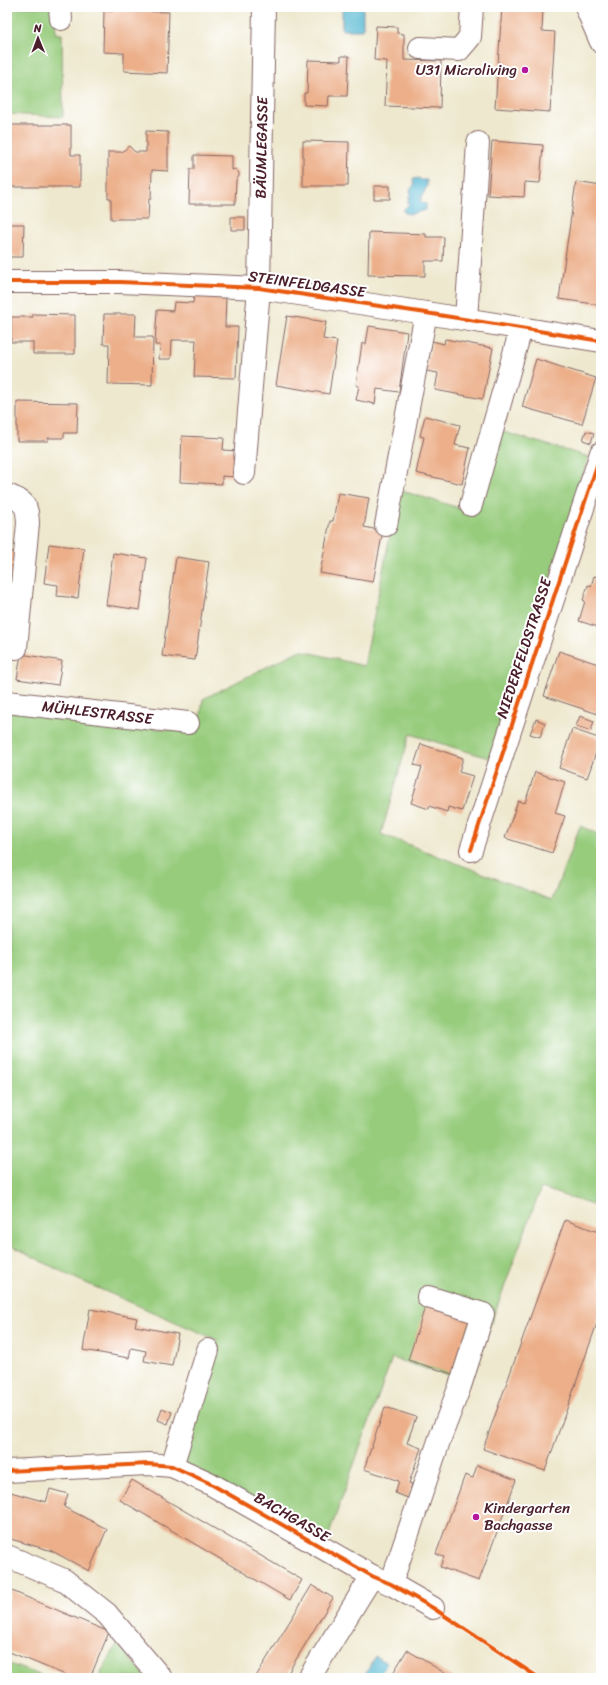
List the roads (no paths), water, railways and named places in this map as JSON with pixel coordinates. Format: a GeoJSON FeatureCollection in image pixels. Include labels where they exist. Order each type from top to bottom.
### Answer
{"type":"FeatureCollection","features":[{"type":"Feature","properties":{"kind":"street","name":"BÄUMLEGASSE"},"geometry":{"type":"LineString","coordinates":[[244,473],[258,288],[264,7]]}},
{"type":"Feature","properties":{"kind":"street"},"geometry":{"type":"LineString","coordinates":[[420,48],[459,50],[470,37],[472,7]]}},
{"type":"Feature","properties":{"kind":"street"},"geometry":{"type":"LineString","coordinates":[[586,7],[601,42]]}},
{"type":"Feature","properties":{"kind":"street"},"geometry":{"type":"LineString","coordinates":[[466,319],[478,143]]}},
{"type":"Feature","properties":{"kind":"street","name":"STEINFELDGASSE"},"geometry":{"type":"LineString","coordinates":[[7,282],[120,282],[258,288],[466,319],[601,342]]}},
{"type":"Feature","properties":{"kind":"street"},"geometry":{"type":"LineString","coordinates":[[386,525],[426,313]]}},
{"type":"Feature","properties":{"kind":"street"},"geometry":{"type":"LineString","coordinates":[[471,505],[521,329]]}},
{"type":"Feature","properties":{"kind":"street","name":"NIEDERFELDSTRASSE"},"geometry":{"type":"LineString","coordinates":[[471,850],[601,453]]}},
{"type":"Feature","properties":{"kind":"street"},"geometry":{"type":"LineString","coordinates":[[7,495],[21,501],[27,509],[28,523],[16,648]]}},
{"type":"Feature","properties":{"kind":"street","name":"MÜHLESTRASSE"},"geometry":{"type":"LineString","coordinates":[[7,702],[188,723]]}},
{"type":"Feature","properties":{"kind":"street"},"geometry":{"type":"LineString","coordinates":[[309,1678],[382,1580],[460,1386],[483,1314],[428,1297]]}},
{"type":"Feature","properties":{"kind":"street"},"geometry":{"type":"LineString","coordinates":[[172,1466],[208,1350]]}},
{"type":"Feature","properties":{"kind":"street","name":"BACHGASSE"},"geometry":{"type":"LineString","coordinates":[[7,1471],[148,1464],[172,1466],[208,1483],[433,1608]]}},
{"type":"Feature","properties":{"kind":"street"},"geometry":{"type":"LineString","coordinates":[[7,1556],[64,1580],[107,1614],[161,1678]]}},
{"type":"Feature","properties":{"kind":"water"},"geometry":{"type":"Polygon","coordinates":[[[342,7],[363,7],[363,30],[342,30],[342,7]]]}},
{"type":"Feature","properties":{"kind":"water"},"geometry":{"type":"Polygon","coordinates":[[[419,178],[421,180],[427,180],[427,186],[420,201],[426,204],[426,210],[411,214],[405,213],[403,210],[409,204],[407,201],[410,199],[408,197],[411,194],[410,190],[414,185],[413,179],[419,178]]]}},
{"type":"Feature","properties":{"kind":"water"},"geometry":{"type":"Polygon","coordinates":[[[376,1656],[387,1663],[378,1678],[363,1678],[376,1656]]]}},
{"type":"Feature","properties":{"kind":"place","name":"U31 Microliving"},"geometry":{"type":"Point","coordinates":[525,70]}},
{"type":"Feature","properties":{"kind":"place","name":"Kindergarten Bachgasse"},"geometry":{"type":"Point","coordinates":[476,1517]}}]}
